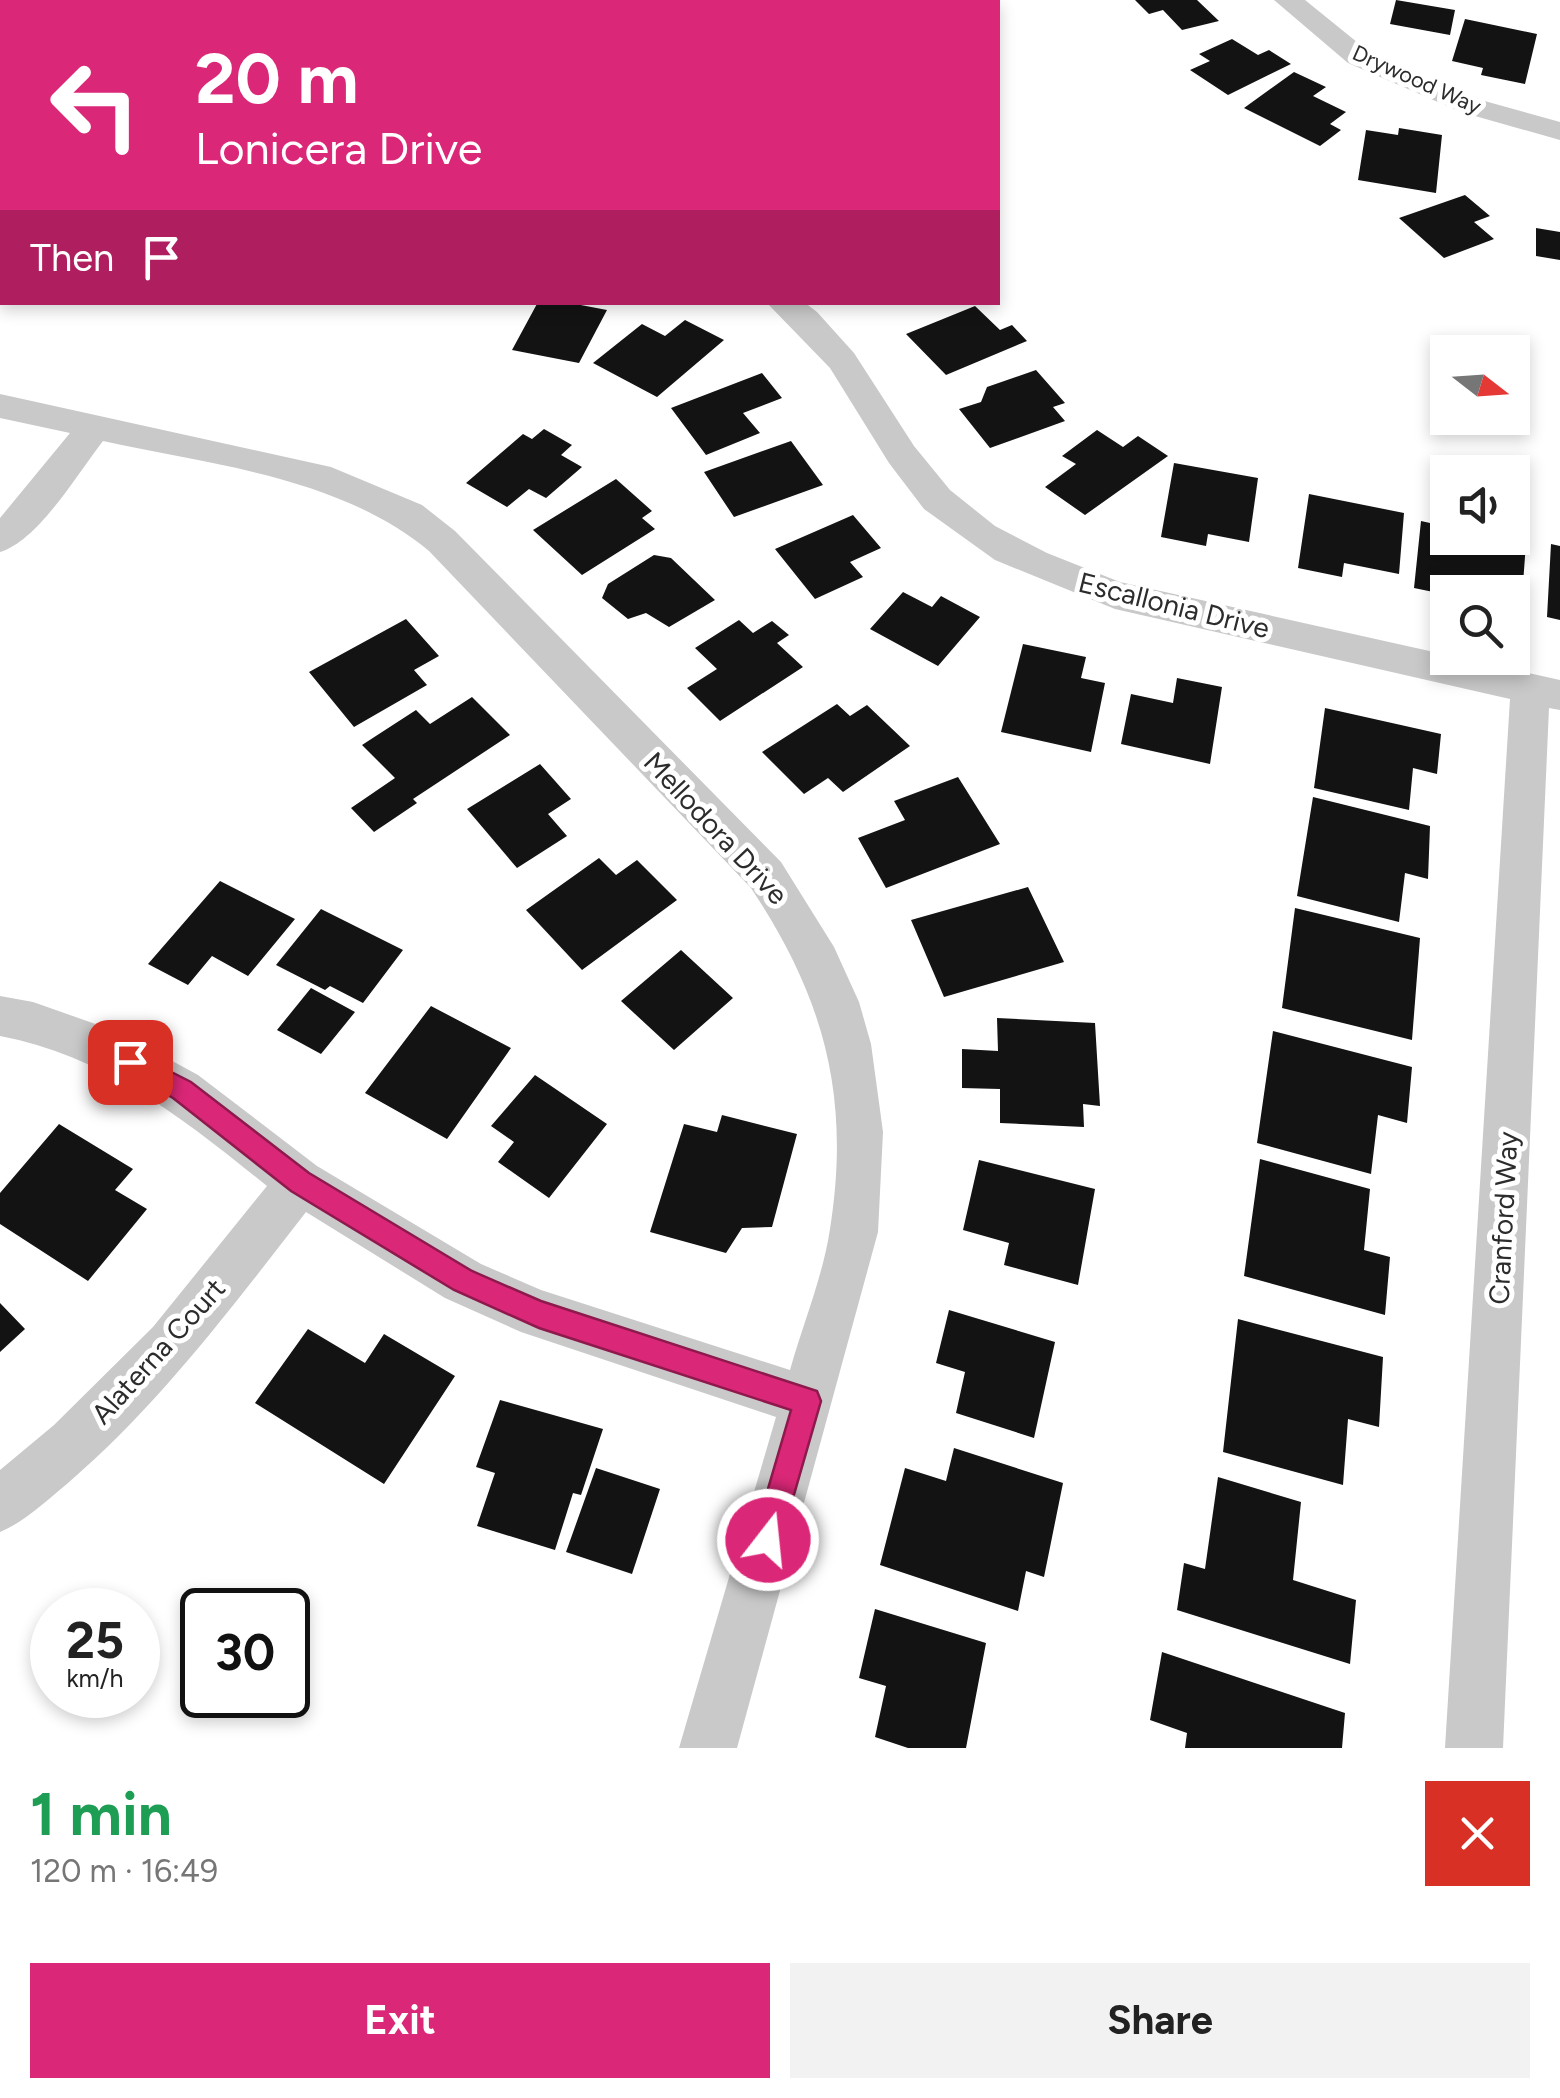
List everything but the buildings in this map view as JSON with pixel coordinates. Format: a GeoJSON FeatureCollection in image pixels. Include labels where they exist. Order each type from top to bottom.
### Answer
{"type":"FeatureCollection","features":[{"type":"Feature","properties":{"kind":"street","name":"Drywood Way"},"geometry":{"type":"LineString","coordinates":[[1288,0],[1358,57],[1471,106],[1560,132]]}},
{"type":"Feature","properties":{"kind":"street","name":"Escallonia Drive"},"geometry":{"type":"LineString","coordinates":[[786,305],[814,327],[852,370],[921,481],[982,533],[1050,572],[1115,595],[1545,692]]}},
{"type":"Feature","properties":{"kind":"street","name":"Mellodora Drive"},"geometry":{"type":"LineString","coordinates":[[0,406],[318,476],[409,514],[442,541],[777,891],[800,922],[828,975],[848,1034],[860,1096],[862,1163],[854,1232],[708,1748]]}},
{"type":"Feature","properties":{"kind":"street"},"geometry":{"type":"LineString","coordinates":[[0,539],[22,520],[94,428]]}},
{"type":"Feature","properties":{"kind":"street","name":"Cranford Way"},"geometry":{"type":"LineString","coordinates":[[1474,1748],[1545,692]]}},
{"type":"Feature","properties":{"kind":"street"},"geometry":{"type":"LineString","coordinates":[[0,1016],[34,1022],[105,1048],[182,1090],[300,1182],[463,1281],[539,1314],[807,1401]]}},
{"type":"Feature","properties":{"kind":"street","name":"Alaterna Court"},"geometry":{"type":"LineString","coordinates":[[0,1505],[73,1444],[171,1345],[300,1182]]}},
{"type":"Feature","properties":{"kind":"route"},"geometry":{"type":"LineString","coordinates":[[130,1062],[182,1090],[300,1182],[463,1281],[539,1314],[807,1401],[768,1540]]}}]}
